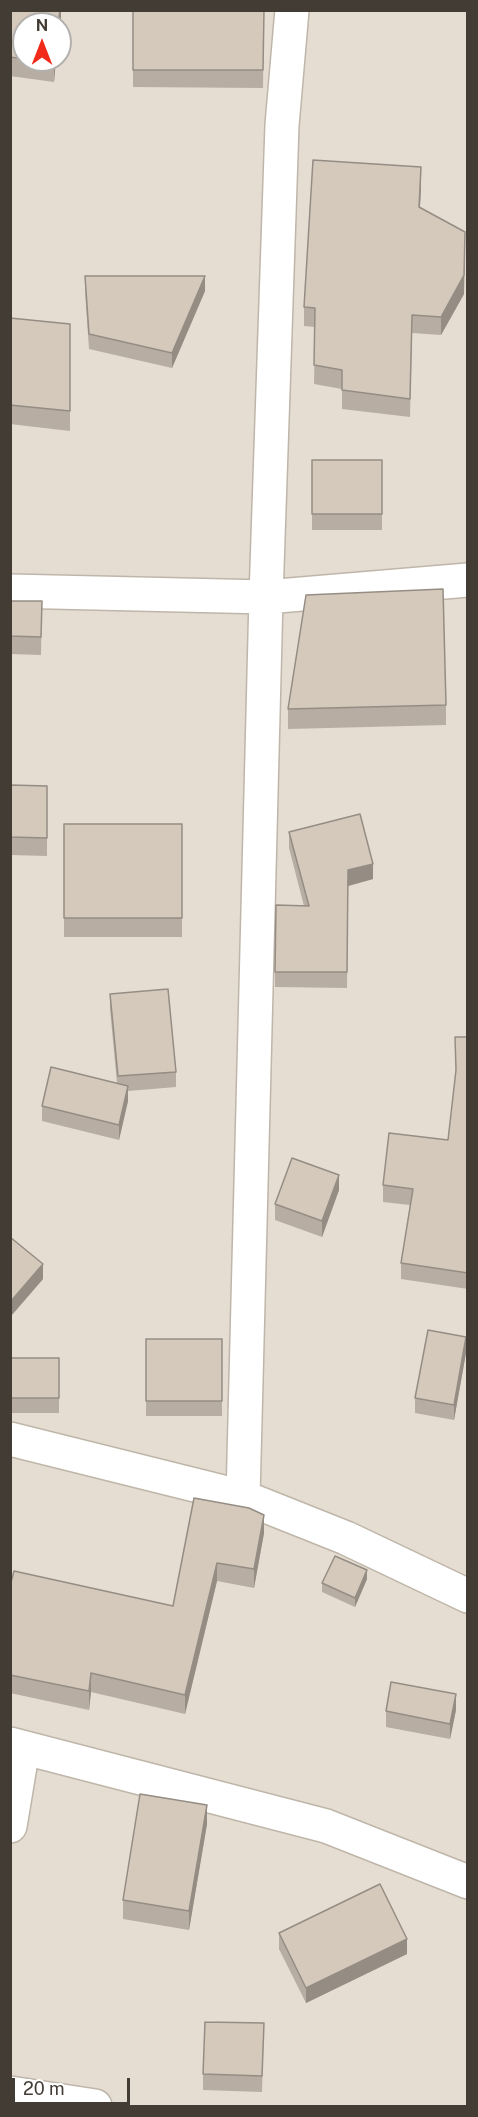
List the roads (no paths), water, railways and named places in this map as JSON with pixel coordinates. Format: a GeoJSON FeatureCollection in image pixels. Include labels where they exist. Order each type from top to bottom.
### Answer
{"type":"FeatureCollection","features":[{"type":"Feature","properties":{"kind":"street"},"geometry":{"type":"LineString","coordinates":[[243,1497],[266,597],[282,125],[292,10]]}},
{"type":"Feature","properties":{"kind":"street"},"geometry":{"type":"LineString","coordinates":[[10,591],[266,597],[468,580]]}},
{"type":"Feature","properties":{"kind":"street"},"geometry":{"type":"LineString","coordinates":[[10,1439],[243,1497],[346,1538],[468,1596]]}},
{"type":"Feature","properties":{"kind":"street"},"geometry":{"type":"LineString","coordinates":[[10,1826],[17,1746],[326,1826],[468,1882]]}},
{"type":"Feature","properties":{"kind":"street"},"geometry":{"type":"LineString","coordinates":[[10,2093],[96,2106]]}}]}
